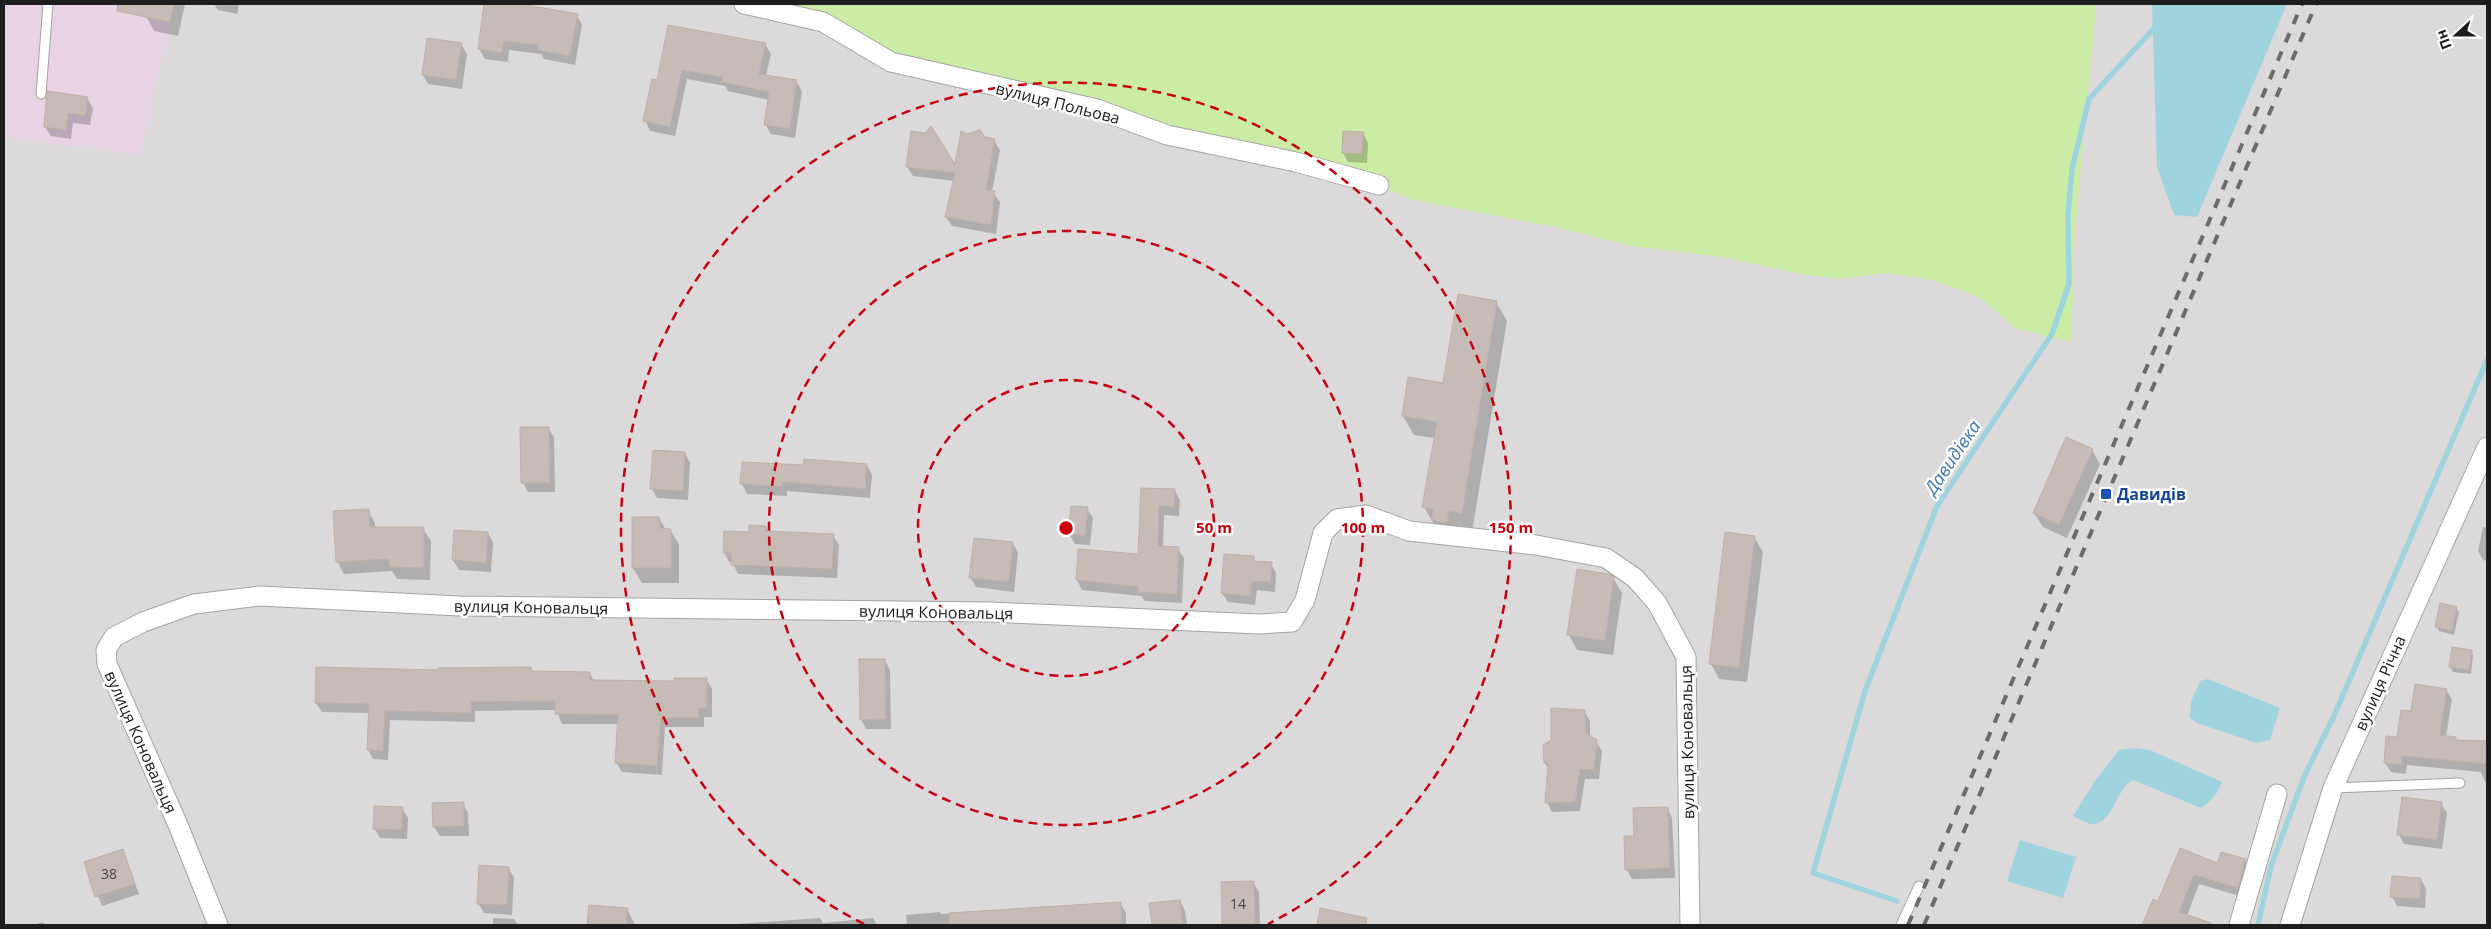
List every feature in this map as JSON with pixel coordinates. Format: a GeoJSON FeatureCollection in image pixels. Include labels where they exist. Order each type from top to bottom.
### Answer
{"type":"FeatureCollection","features":[{"type":"Feature","properties":{"kind":"street","name":"вулиця Польова"},"geometry":{"type":"LineString","coordinates":[[744,4],[823,22],[891,62],[1097,109],[1167,135],[1296,162],[1379,185]]}},
{"type":"Feature","properties":{"kind":"street","name":"вулиця Річна"},"geometry":{"type":"LineString","coordinates":[[2290,925],[2333,788],[2487,447]]}},
{"type":"Feature","properties":{"kind":"street","name":"вулиця Коновальця"},"geometry":{"type":"LineString","coordinates":[[218,925],[178,825],[106,664],[106,650],[114,637],[143,622],[194,604],[260,596],[460,606],[991,612],[1258,624],[1292,622],[1305,600],[1323,533],[1336,519],[1366,515],[1409,532],[1536,545],[1606,558],[1635,578],[1657,603],[1686,657],[1690,925]]}},
{"type":"Feature","properties":{"kind":"street"},"geometry":{"type":"LineString","coordinates":[[2239,925],[2277,794]]}},
{"type":"Feature","properties":{"kind":"lane"},"geometry":{"type":"LineString","coordinates":[[41,94],[48,4]]}},
{"type":"Feature","properties":{"kind":"lane"},"geometry":{"type":"LineString","coordinates":[[2333,788],[2460,783]]}},
{"type":"Feature","properties":{"kind":"lane"},"geometry":{"type":"LineString","coordinates":[[1901,925],[1919,886]]}},
{"type":"Feature","properties":{"kind":"shaded area"},"geometry":{"type":"Polygon","coordinates":[[[4,4],[2487,4],[2487,925],[4,925],[4,4]]]}},
{"type":"Feature","properties":{"kind":"shaded area"},"geometry":{"type":"Polygon","coordinates":[[[4,4],[174,4],[140,155],[4,137],[4,4]]]}},
{"type":"Feature","properties":{"kind":"green space"},"geometry":{"type":"Polygon","coordinates":[[[744,4],[2096,4],[2075,232],[2071,342],[2015,328],[1981,298],[1933,280],[1885,273],[1838,279],[1801,274],[1721,257],[1632,246],[1550,226],[1409,199],[1379,185],[891,62],[823,22],[744,4]]]}},
{"type":"Feature","properties":{"kind":"water"},"geometry":{"type":"Polygon","coordinates":[[[2152,4],[2287,4],[2197,217],[2174,215],[2157,167],[2152,4]]]}},
{"type":"Feature","properties":{"kind":"water"},"geometry":{"type":"Polygon","coordinates":[[[2208,679],[2280,708],[2270,740],[2256,743],[2197,723],[2190,718],[2191,702],[2200,681],[2208,679]]]}},
{"type":"Feature","properties":{"kind":"water"},"geometry":{"type":"Polygon","coordinates":[[[2133,748],[2150,750],[2222,782],[2211,800],[2201,808],[2133,780],[2123,790],[2105,819],[2091,824],[2073,816],[2095,781],[2119,750],[2133,748]]]}},
{"type":"Feature","properties":{"kind":"water"},"geometry":{"type":"Polygon","coordinates":[[[2020,840],[2076,857],[2063,898],[2007,881],[2020,840]]]}},
{"type":"Feature","properties":{"kind":"building"},"geometry":{"type":"Polygon","coordinates":[[[118,4],[174,4],[170,22],[117,11],[118,4]]]}},
{"type":"Feature","properties":{"kind":"building"},"geometry":{"type":"Polygon","coordinates":[[[484,4],[521,4],[578,14],[570,56],[537,50],[538,45],[504,41],[502,53],[478,49],[484,4]]]}},
{"type":"Feature","properties":{"kind":"building"},"geometry":{"type":"Polygon","coordinates":[[[668,25],[766,43],[759,74],[797,80],[790,129],[764,125],[769,92],[722,82],[722,77],[682,70],[670,127],[643,121],[652,79],[657,80],[668,25]]]}},
{"type":"Feature","properties":{"kind":"building"},"geometry":{"type":"Polygon","coordinates":[[[427,38],[462,43],[456,80],[422,75],[427,38]]]}},
{"type":"Feature","properties":{"kind":"building"},"geometry":{"type":"Polygon","coordinates":[[[47,91],[88,97],[85,116],[68,113],[66,130],[44,127],[47,91]]]}},
{"type":"Feature","properties":{"kind":"building"},"geometry":{"type":"Polygon","coordinates":[[[931,126],[955,164],[961,131],[967,134],[980,130],[985,137],[995,139],[986,190],[995,191],[991,225],[945,217],[955,173],[906,167],[911,131],[925,133],[931,126]]]}},
{"type":"Feature","properties":{"kind":"building"},"geometry":{"type":"Polygon","coordinates":[[[1343,131],[1364,132],[1362,154],[1342,153],[1343,131]]]}},
{"type":"Feature","properties":{"kind":"building"},"geometry":{"type":"Polygon","coordinates":[[[1458,294],[1497,301],[1462,514],[1449,511],[1447,523],[1431,520],[1433,509],[1422,507],[1437,422],[1402,416],[1408,377],[1443,383],[1458,294]]]}},
{"type":"Feature","properties":{"kind":"building"},"geometry":{"type":"Polygon","coordinates":[[[520,427],[549,427],[550,483],[521,483],[520,427]]]}},
{"type":"Feature","properties":{"kind":"building"},"geometry":{"type":"Polygon","coordinates":[[[2066,437],[2093,449],[2059,525],[2033,513],[2066,437]]]}},
{"type":"Feature","properties":{"kind":"building"},"geometry":{"type":"Polygon","coordinates":[[[653,450],[685,452],[683,491],[650,489],[653,450]]]}},
{"type":"Feature","properties":{"kind":"building"},"geometry":{"type":"Polygon","coordinates":[[[804,459],[867,464],[865,489],[782,482],[782,487],[740,484],[742,462],[803,465],[804,459]]]}},
{"type":"Feature","properties":{"kind":"building"},"geometry":{"type":"Polygon","coordinates":[[[1141,488],[1175,489],[1174,507],[1159,506],[1158,546],[1179,547],[1177,594],[1138,592],[1138,587],[1076,580],[1078,549],[1138,554],[1141,488]]]}},
{"type":"Feature","properties":{"kind":"building"},"geometry":{"type":"Polygon","coordinates":[[[1071,506],[1088,507],[1085,536],[1068,534],[1071,506]]]}},
{"type":"Feature","properties":{"kind":"building"},"geometry":{"type":"Polygon","coordinates":[[[369,509],[370,527],[424,527],[424,568],[389,567],[389,559],[336,562],[333,511],[369,509]]]}},
{"type":"Feature","properties":{"kind":"building"},"geometry":{"type":"Polygon","coordinates":[[[632,517],[659,517],[660,528],[671,529],[671,568],[632,568],[632,517]]]}},
{"type":"Feature","properties":{"kind":"building"},"geometry":{"type":"Polygon","coordinates":[[[749,525],[766,526],[766,531],[834,534],[832,569],[731,565],[731,553],[723,553],[724,531],[749,532],[749,525]]]}},
{"type":"Feature","properties":{"kind":"building"},"geometry":{"type":"Polygon","coordinates":[[[454,530],[488,532],[486,563],[452,560],[454,530]]]}},
{"type":"Feature","properties":{"kind":"building"},"geometry":{"type":"Polygon","coordinates":[[[1725,532],[1755,536],[1739,668],[1709,664],[1725,532]]]}},
{"type":"Feature","properties":{"kind":"building"},"geometry":{"type":"Polygon","coordinates":[[[974,538],[1013,542],[1009,582],[969,578],[974,538]]]}},
{"type":"Feature","properties":{"kind":"building"},"geometry":{"type":"Polygon","coordinates":[[[1224,554],[1254,556],[1254,561],[1272,562],[1270,582],[1252,581],[1250,596],[1221,593],[1224,554]]]}},
{"type":"Feature","properties":{"kind":"building"},"geometry":{"type":"Polygon","coordinates":[[[1577,569],[1609,574],[1614,577],[1605,641],[1567,635],[1577,569]]]}},
{"type":"Feature","properties":{"kind":"building"},"geometry":{"type":"Polygon","coordinates":[[[2440,603],[2457,607],[2452,631],[2435,627],[2440,603]]]}},
{"type":"Feature","properties":{"kind":"building"},"geometry":{"type":"Polygon","coordinates":[[[2452,647],[2472,650],[2469,670],[2449,667],[2452,647]]]}},
{"type":"Feature","properties":{"kind":"building"},"geometry":{"type":"Polygon","coordinates":[[[859,659],[885,659],[886,719],[860,720],[859,659]]]}},
{"type":"Feature","properties":{"kind":"building"},"geometry":{"type":"Polygon","coordinates":[[[316,667],[438,670],[438,668],[531,667],[531,671],[590,672],[590,680],[674,681],[674,678],[707,678],[707,708],[699,708],[699,718],[661,718],[657,766],[615,763],[618,715],[555,714],[555,701],[471,702],[471,713],[385,711],[383,751],[367,750],[369,704],[315,703],[316,667]]]}},
{"type":"Feature","properties":{"kind":"building"},"geometry":{"type":"Polygon","coordinates":[[[2415,684],[2447,689],[2440,735],[2456,737],[2456,740],[2487,741],[2487,764],[2402,756],[2402,765],[2384,763],[2386,736],[2397,737],[2401,710],[2411,711],[2415,684]]]}},
{"type":"Feature","properties":{"kind":"building"},"geometry":{"type":"Polygon","coordinates":[[[1551,708],[1585,710],[1586,733],[1597,740],[1594,770],[1580,769],[1575,802],[1545,803],[1548,764],[1544,763],[1543,745],[1551,740],[1551,708]]]}},
{"type":"Feature","properties":{"kind":"building"},"geometry":{"type":"Polygon","coordinates":[[[2402,797],[2442,802],[2437,840],[2397,835],[2402,797]]]}},
{"type":"Feature","properties":{"kind":"building"},"geometry":{"type":"Polygon","coordinates":[[[464,802],[464,826],[433,827],[432,803],[464,802]]]}},
{"type":"Feature","properties":{"kind":"building"},"geometry":{"type":"Polygon","coordinates":[[[374,806],[403,807],[402,830],[373,829],[374,806]]]}},
{"type":"Feature","properties":{"kind":"building"},"geometry":{"type":"Polygon","coordinates":[[[1668,807],[1670,868],[1625,870],[1624,836],[1634,836],[1633,808],[1668,807]]]}},
{"type":"Feature","properties":{"kind":"building"},"geometry":{"type":"Polygon","coordinates":[[[2180,848],[2217,863],[2221,852],[2246,859],[2238,888],[2194,875],[2179,912],[2211,923],[2211,925],[2142,925],[2153,899],[2158,901],[2180,848]]]}},
{"type":"Feature","properties":{"kind":"building"},"geometry":{"type":"Polygon","coordinates":[[[123,849],[135,884],[95,897],[84,862],[123,849]]]}},
{"type":"Feature","properties":{"kind":"building"},"geometry":{"type":"Polygon","coordinates":[[[479,865],[509,867],[507,905],[477,904],[479,865]]]}},
{"type":"Feature","properties":{"kind":"building"},"geometry":{"type":"Polygon","coordinates":[[[2392,876],[2421,878],[2420,899],[2390,897],[2392,876]]]}},
{"type":"Feature","properties":{"kind":"building"},"geometry":{"type":"Polygon","coordinates":[[[1254,881],[1255,924],[1222,925],[1221,882],[1254,881]]]}},
{"type":"Feature","properties":{"kind":"building"},"geometry":{"type":"Polygon","coordinates":[[[1180,900],[1183,925],[1152,925],[1149,903],[1180,900]]]}},
{"type":"Feature","properties":{"kind":"building"},"geometry":{"type":"Polygon","coordinates":[[[1121,902],[1122,925],[949,925],[949,913],[1121,902]]]}},
{"type":"Feature","properties":{"kind":"building"},"geometry":{"type":"Polygon","coordinates":[[[589,905],[628,908],[626,925],[587,925],[589,905]]]}},
{"type":"Feature","properties":{"kind":"building"},"geometry":{"type":"Polygon","coordinates":[[[1320,908],[1367,918],[1366,925],[1317,925],[1320,908]]]}},
{"type":"Feature","properties":{"kind":"waterway","name":"Давидівка"},"geometry":{"type":"LineString","coordinates":[[1897,901],[1813,873],[1865,691],[1937,506],[2052,334],[2069,284],[2068,215],[2072,169],[2089,99],[2158,24]]}},
{"type":"Feature","properties":{"kind":"waterway"},"geometry":{"type":"LineString","coordinates":[[2258,925],[2271,866],[2304,777],[2333,718],[2487,360]]}},
{"type":"Feature","properties":{"kind":"railway"},"geometry":{"type":"LineString","coordinates":[[1908,925],[2302,4]]}},
{"type":"Feature","properties":{"kind":"railway"},"geometry":{"type":"LineString","coordinates":[[1924,925],[2316,4]]}},
{"type":"Feature","properties":{"kind":"place","name":"Давидів"},"geometry":{"type":"Point","coordinates":[2106,494]}}]}
